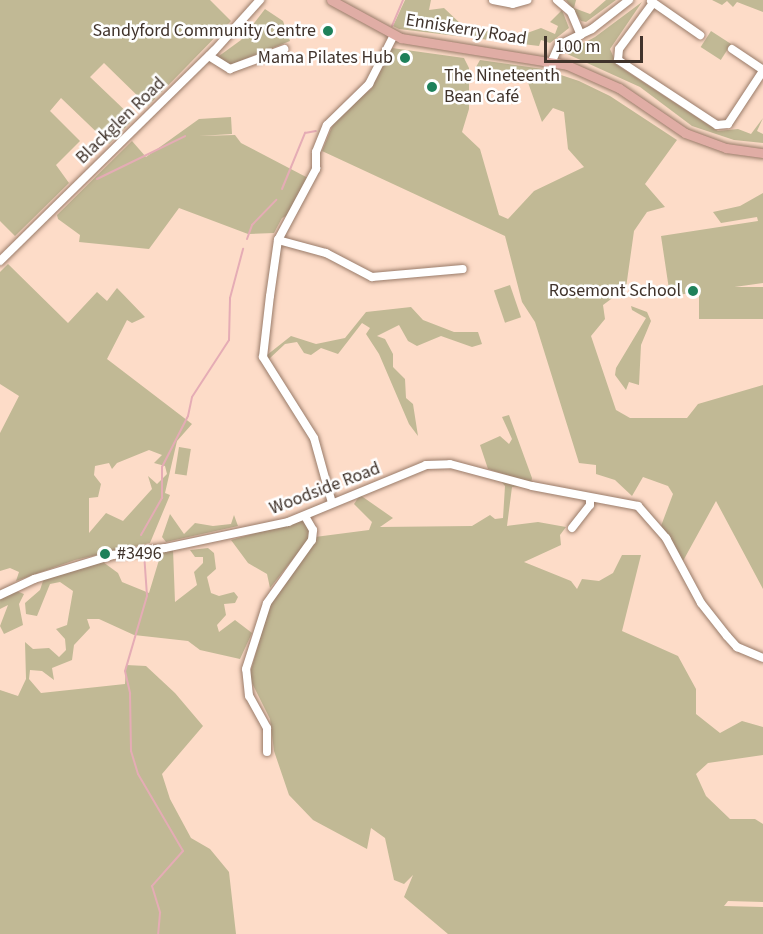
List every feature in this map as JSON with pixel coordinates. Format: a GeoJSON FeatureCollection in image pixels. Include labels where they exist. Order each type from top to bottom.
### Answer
{"type":"FeatureCollection","features":[{"type":"Feature","properties":{"kind":"main road","name":"Enniskerry Road"},"geometry":{"type":"LineString","coordinates":[[331,0],[394,35],[552,61],[604,81],[701,140],[763,153]]}},
{"type":"Feature","properties":{"kind":"street","name":"Blackglen Road"},"geometry":{"type":"LineString","coordinates":[[0,261],[209,56],[260,0]]}},
{"type":"Feature","properties":{"kind":"street"},"geometry":{"type":"LineString","coordinates":[[493,0],[513,4],[527,0]]}},
{"type":"Feature","properties":{"kind":"street"},"geometry":{"type":"LineString","coordinates":[[557,0],[571,12],[581,35]]}},
{"type":"Feature","properties":{"kind":"street"},"geometry":{"type":"LineString","coordinates":[[552,61],[559,45],[581,35],[629,0]]}},
{"type":"Feature","properties":{"kind":"street"},"geometry":{"type":"LineString","coordinates":[[700,35],[651,1],[619,49],[618,60],[717,126],[728,124],[763,70],[732,49]]}},
{"type":"Feature","properties":{"kind":"street"},"geometry":{"type":"LineString","coordinates":[[332,503],[314,438],[263,357],[278,240],[316,169],[316,152],[327,125],[369,84],[394,35]]}},
{"type":"Feature","properties":{"kind":"street"},"geometry":{"type":"LineString","coordinates":[[209,56],[230,69],[284,50]]}},
{"type":"Feature","properties":{"kind":"street"},"geometry":{"type":"LineString","coordinates":[[278,240],[326,253],[372,277],[462,269]]}},
{"type":"Feature","properties":{"kind":"street","name":"Woodside Road"},"geometry":{"type":"LineString","coordinates":[[0,595],[34,579],[113,555],[221,537],[305,516],[426,465],[450,464],[590,498],[627,501],[641,509],[666,538],[701,603],[727,636],[737,647],[763,658]]}},
{"type":"Feature","properties":{"kind":"street"},"geometry":{"type":"LineString","coordinates":[[572,528],[590,505],[590,498]]}},
{"type":"Feature","properties":{"kind":"street"},"geometry":{"type":"LineString","coordinates":[[267,752],[267,728],[249,696],[246,669],[267,603],[312,540],[313,530],[305,516]]}},
{"type":"Feature","properties":{"kind":"shaded area"},"geometry":{"type":"Polygon","coordinates":[[[0,0],[210,0],[231,21],[148,106],[104,63],[90,77],[134,119],[109,144],[61,98],[50,111],[80,141],[56,165],[69,183],[15,236],[0,221],[0,0]]]}},
{"type":"Feature","properties":{"kind":"shaded area"},"geometry":{"type":"Polygon","coordinates":[[[405,0],[431,0],[429,10],[444,8],[463,26],[516,37],[541,28],[555,34],[558,26],[550,22],[562,10],[569,28],[550,43],[541,40],[539,46],[399,29],[393,26],[405,0]]]}},
{"type":"Feature","properties":{"kind":"shaded area"},"geometry":{"type":"Polygon","coordinates":[[[566,0],[576,0],[574,8],[590,14],[606,0],[616,0],[586,22],[581,21],[566,0]]]}},
{"type":"Feature","properties":{"kind":"shaded area"},"geometry":{"type":"Polygon","coordinates":[[[712,0],[763,0],[763,12],[737,2],[733,7],[727,1],[722,5],[712,0]]]}},
{"type":"Feature","properties":{"kind":"shaded area"},"geometry":{"type":"Polygon","coordinates":[[[642,2],[610,49],[617,65],[718,131],[738,129],[751,134],[763,118],[757,131],[763,134],[763,143],[734,140],[692,126],[640,87],[565,53],[595,37],[642,2]]]}},
{"type":"Feature","properties":{"kind":"shaded area"},"geometry":{"type":"Polygon","coordinates":[[[265,9],[283,21],[290,41],[230,65],[221,62],[219,56],[241,40],[265,9]]]}},
{"type":"Feature","properties":{"kind":"shaded area"},"geometry":{"type":"Polygon","coordinates":[[[711,31],[731,44],[721,60],[701,47],[711,31]]]}},
{"type":"Feature","properties":{"kind":"shaded area"},"geometry":{"type":"Polygon","coordinates":[[[392,48],[464,58],[469,68],[469,109],[462,132],[480,149],[499,215],[508,219],[534,191],[584,167],[568,149],[564,112],[553,108],[542,122],[525,74],[476,67],[480,60],[543,69],[579,81],[610,96],[677,140],[645,184],[665,207],[647,212],[634,231],[626,288],[603,305],[605,319],[591,336],[616,410],[630,418],[687,418],[698,404],[763,385],[763,589],[716,501],[683,561],[661,526],[673,494],[668,486],[643,477],[632,496],[615,480],[596,474],[596,465],[579,463],[535,322],[522,302],[505,236],[322,151],[336,117],[371,89],[392,48]]]}},
{"type":"Feature","properties":{"kind":"shaded area"},"geometry":{"type":"Polygon","coordinates":[[[231,117],[232,134],[199,136],[235,135],[241,143],[308,178],[290,214],[282,218],[274,233],[248,234],[179,208],[149,249],[79,242],[80,235],[58,219],[57,215],[132,141],[146,157],[199,119],[231,117]]]}},
{"type":"Feature","properties":{"kind":"shaded area"},"geometry":{"type":"Polygon","coordinates":[[[763,193],[763,283],[670,296],[661,236],[758,221],[757,217],[721,223],[713,212],[740,206],[763,193]]]}},
{"type":"Feature","properties":{"kind":"shaded area"},"geometry":{"type":"Polygon","coordinates":[[[8,264],[68,323],[97,292],[107,301],[117,288],[145,317],[132,323],[127,320],[107,359],[192,424],[177,441],[165,493],[170,495],[150,543],[75,560],[16,581],[19,572],[10,568],[0,571],[0,433],[19,396],[0,384],[0,272],[8,264]],[[149,450],[117,463],[112,469],[109,463],[95,466],[94,475],[101,484],[98,497],[89,498],[89,533],[106,513],[123,521],[152,489],[148,476],[157,484],[167,474],[165,466],[154,463],[162,455],[149,450]]]}},
{"type":"Feature","properties":{"kind":"shaded area"},"geometry":{"type":"Polygon","coordinates":[[[510,285],[521,317],[505,323],[494,291],[510,285]]]}},
{"type":"Feature","properties":{"kind":"shaded area"},"geometry":{"type":"Polygon","coordinates":[[[699,287],[763,287],[763,319],[699,319],[699,287]]]}},
{"type":"Feature","properties":{"kind":"shaded area"},"geometry":{"type":"Polygon","coordinates":[[[631,306],[647,312],[651,321],[641,345],[639,385],[629,382],[626,390],[615,375],[616,368],[646,318],[632,310],[631,306]]]}},
{"type":"Feature","properties":{"kind":"shaded area"},"geometry":{"type":"Polygon","coordinates":[[[411,307],[423,320],[454,332],[478,332],[482,344],[472,347],[441,336],[417,346],[408,341],[399,325],[377,336],[385,339],[393,354],[393,367],[405,379],[406,398],[413,404],[418,436],[409,424],[379,354],[366,334],[370,328],[362,323],[338,354],[321,348],[311,355],[304,353],[297,342],[285,344],[269,359],[267,355],[291,336],[316,344],[345,338],[366,312],[411,307]]]}},
{"type":"Feature","properties":{"kind":"shaded area"},"geometry":{"type":"Polygon","coordinates":[[[509,415],[532,478],[531,483],[488,469],[480,445],[500,436],[509,444],[512,439],[502,417],[509,415]]]}},
{"type":"Feature","properties":{"kind":"shaded area"},"geometry":{"type":"Polygon","coordinates":[[[179,447],[191,449],[187,476],[175,474],[179,447]]]}},
{"type":"Feature","properties":{"kind":"shaded area"},"geometry":{"type":"Polygon","coordinates":[[[501,481],[523,486],[512,487],[507,526],[538,522],[566,527],[560,535],[561,545],[524,562],[571,581],[577,589],[582,579],[599,581],[613,573],[622,555],[641,555],[622,631],[678,656],[696,689],[696,714],[720,733],[742,721],[763,727],[763,755],[708,763],[696,774],[706,796],[730,819],[755,819],[763,824],[763,902],[728,901],[724,906],[763,907],[763,934],[448,934],[404,897],[413,875],[404,884],[394,880],[385,838],[371,828],[367,849],[313,820],[289,795],[274,751],[270,719],[249,677],[269,607],[282,585],[315,537],[369,530],[372,522],[354,504],[360,495],[393,518],[380,527],[472,526],[490,515],[495,519],[503,518],[505,486],[501,481]]]}},
{"type":"Feature","properties":{"kind":"shaded area"},"geometry":{"type":"Polygon","coordinates":[[[170,514],[184,534],[195,523],[213,526],[231,524],[234,515],[238,526],[166,542],[162,537],[170,514]]]}},
{"type":"Feature","properties":{"kind":"shaded area"},"geometry":{"type":"Polygon","coordinates":[[[303,520],[312,535],[270,588],[267,574],[248,563],[231,540],[303,520]]]}},
{"type":"Feature","properties":{"kind":"shaded area"},"geometry":{"type":"Polygon","coordinates":[[[208,548],[214,553],[216,569],[207,577],[211,593],[219,596],[234,592],[238,597],[235,603],[224,604],[226,615],[217,625],[219,632],[235,620],[252,633],[240,659],[200,650],[188,641],[134,635],[99,619],[87,619],[90,628],[74,645],[72,660],[52,668],[54,680],[42,671],[30,670],[29,679],[41,693],[125,684],[126,665],[146,666],[175,693],[203,726],[162,774],[170,799],[191,838],[210,849],[229,872],[236,934],[0,934],[0,690],[18,696],[26,679],[25,642],[33,649],[49,648],[59,657],[66,650],[65,639],[56,629],[67,625],[73,591],[60,582],[50,584],[37,616],[26,614],[25,603],[40,590],[44,578],[103,562],[118,573],[122,582],[149,593],[162,550],[173,549],[175,602],[197,585],[194,572],[203,563],[203,557],[195,557],[190,550],[208,548]]]}},
{"type":"Feature","properties":{"kind":"shaded area"},"geometry":{"type":"Polygon","coordinates":[[[14,590],[24,594],[19,604],[23,625],[4,634],[0,626],[8,605],[0,609],[0,597],[14,590]]]}},
{"type":"Feature","properties":{"kind":"waterway"},"geometry":{"type":"LineString","coordinates":[[392,26],[403,0]]}},
{"type":"Feature","properties":{"kind":"waterway"},"geometry":{"type":"LineString","coordinates":[[282,189],[305,133],[316,131]]}},
{"type":"Feature","properties":{"kind":"waterway"},"geometry":{"type":"LineString","coordinates":[[97,179],[185,136]]}},
{"type":"Feature","properties":{"kind":"waterway"},"geometry":{"type":"LineString","coordinates":[[247,239],[252,225],[276,200]]}},
{"type":"Feature","properties":{"kind":"waterway"},"geometry":{"type":"LineString","coordinates":[[141,535],[162,498],[162,467],[188,416],[192,397],[229,340],[230,298],[243,249]]}},
{"type":"Feature","properties":{"kind":"waterway"},"geometry":{"type":"LineString","coordinates":[[144,553],[147,596],[125,671],[130,693],[131,751],[138,774],[183,851],[152,886],[160,913],[158,934]]}},
{"type":"Feature","properties":{"kind":"place","name":"Sandyford Community Centre"},"geometry":{"type":"Point","coordinates":[328,31]}},
{"type":"Feature","properties":{"kind":"place","name":"Mama Pilates Hub"},"geometry":{"type":"Point","coordinates":[405,58]}},
{"type":"Feature","properties":{"kind":"place","name":"The Nineteenth Bean Café"},"geometry":{"type":"Point","coordinates":[432,87]}},
{"type":"Feature","properties":{"kind":"place","name":"Rosemont School"},"geometry":{"type":"Point","coordinates":[693,291]}},
{"type":"Feature","properties":{"kind":"place","name":"#3496"},"geometry":{"type":"Point","coordinates":[105,554]}}]}
